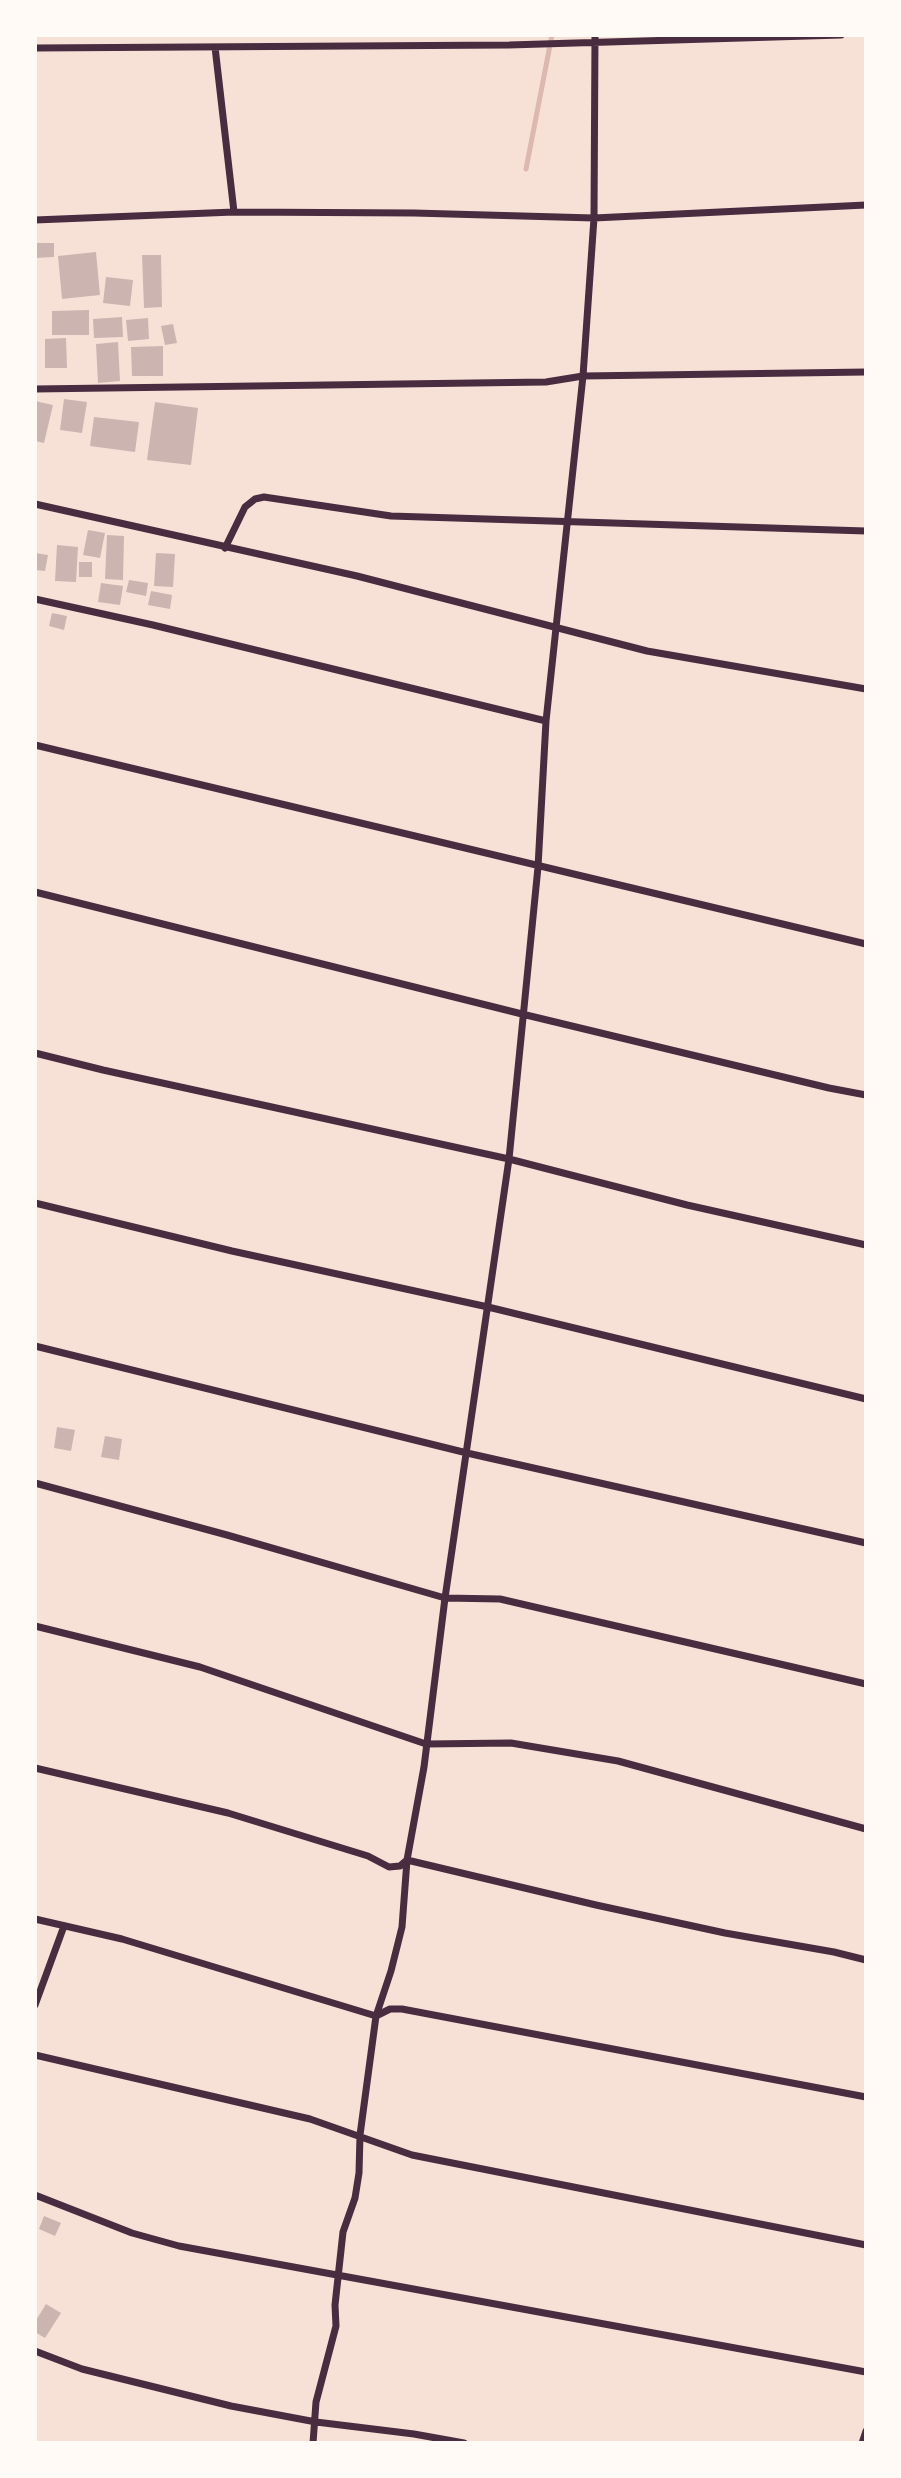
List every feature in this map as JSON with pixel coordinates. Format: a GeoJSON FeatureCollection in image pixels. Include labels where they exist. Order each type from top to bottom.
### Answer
{"type":"FeatureCollection","features":[{"type":"Feature","properties":{"kind":"street"},"geometry":{"type":"LineString","coordinates":[[35,48],[509,46],[595,39],[841,35]]}},
{"type":"Feature","properties":{"kind":"street"},"geometry":{"type":"LineString","coordinates":[[313,2443],[316,2402],[336,2326],[335,2305],[343,2232],[355,2198],[359,2174],[360,2135],[376,2016],[391,1971],[401,1927],[407,1860],[509,1159],[538,867],[546,721],[583,376],[594,218],[595,39]]}},
{"type":"Feature","properties":{"kind":"street"},"geometry":{"type":"LineString","coordinates":[[215,47],[234,212]]}},
{"type":"Feature","properties":{"kind":"street"},"geometry":{"type":"LineString","coordinates":[[35,220],[234,212],[594,218],[866,205]]}},
{"type":"Feature","properties":{"kind":"street"},"geometry":{"type":"LineString","coordinates":[[35,389],[546,382],[583,376],[866,372]]}},
{"type":"Feature","properties":{"kind":"street"},"geometry":{"type":"LineString","coordinates":[[225,548],[245,507],[255,499],[264,497],[391,516],[866,531]]}},
{"type":"Feature","properties":{"kind":"street"},"geometry":{"type":"LineString","coordinates":[[35,504],[357,576],[647,651],[866,689]]}},
{"type":"Feature","properties":{"kind":"street"},"geometry":{"type":"LineString","coordinates":[[35,599],[153,625],[546,721]]}},
{"type":"Feature","properties":{"kind":"street"},"geometry":{"type":"LineString","coordinates":[[35,745],[866,944]]}},
{"type":"Feature","properties":{"kind":"street"},"geometry":{"type":"LineString","coordinates":[[35,892],[522,1014],[866,1095]]}},
{"type":"Feature","properties":{"kind":"street"},"geometry":{"type":"LineString","coordinates":[[35,1053],[509,1159],[687,1205],[866,1245]]}},
{"type":"Feature","properties":{"kind":"street"},"geometry":{"type":"LineString","coordinates":[[35,1203],[232,1251],[488,1307],[866,1399]]}},
{"type":"Feature","properties":{"kind":"street"},"geometry":{"type":"LineString","coordinates":[[35,1346],[467,1452],[866,1543]]}},
{"type":"Feature","properties":{"kind":"street"},"geometry":{"type":"LineString","coordinates":[[35,1483],[445,1598],[500,1599],[866,1684]]}},
{"type":"Feature","properties":{"kind":"street"},"geometry":{"type":"LineString","coordinates":[[35,1626],[200,1667],[426,1744],[511,1743],[618,1761],[866,1829]]}},
{"type":"Feature","properties":{"kind":"street"},"geometry":{"type":"LineString","coordinates":[[35,1768],[228,1813],[368,1856],[390,1867],[400,1866],[407,1860]]}},
{"type":"Feature","properties":{"kind":"street"},"geometry":{"type":"LineString","coordinates":[[407,1860],[596,1905],[866,1960]]}},
{"type":"Feature","properties":{"kind":"street"},"geometry":{"type":"LineString","coordinates":[[35,1919],[122,1939],[376,2016],[390,2009],[402,2009],[866,2097]]}},
{"type":"Feature","properties":{"kind":"street"},"geometry":{"type":"LineString","coordinates":[[35,2005],[64,1926]]}},
{"type":"Feature","properties":{"kind":"street"},"geometry":{"type":"LineString","coordinates":[[35,2055],[310,2119],[412,2155],[866,2245]]}},
{"type":"Feature","properties":{"kind":"street"},"geometry":{"type":"LineString","coordinates":[[35,2195],[132,2233],[179,2246],[866,2372]]}},
{"type":"Feature","properties":{"kind":"street"},"geometry":{"type":"LineString","coordinates":[[35,2351],[82,2370],[231,2406],[316,2422],[464,2443]]}},
{"type":"Feature","properties":{"kind":"street"},"geometry":{"type":"LineString","coordinates":[[862,2443],[866,2431]]}},
{"type":"Feature","properties":{"kind":"building"},"geometry":{"type":"Polygon","coordinates":[[[35,243],[54,243],[54,257],[35,258],[35,243]]]}},
{"type":"Feature","properties":{"kind":"building"},"geometry":{"type":"Polygon","coordinates":[[[96,252],[100,295],[62,299],[58,256],[96,252]]]}},
{"type":"Feature","properties":{"kind":"building"},"geometry":{"type":"Polygon","coordinates":[[[142,255],[161,255],[162,307],[144,308],[142,255]]]}},
{"type":"Feature","properties":{"kind":"building"},"geometry":{"type":"Polygon","coordinates":[[[106,277],[133,280],[130,306],[103,303],[106,277]]]}},
{"type":"Feature","properties":{"kind":"building"},"geometry":{"type":"Polygon","coordinates":[[[89,310],[89,335],[52,335],[52,311],[89,310]]]}},
{"type":"Feature","properties":{"kind":"building"},"geometry":{"type":"Polygon","coordinates":[[[122,317],[123,337],[94,338],[93,319],[122,317]]]}},
{"type":"Feature","properties":{"kind":"building"},"geometry":{"type":"Polygon","coordinates":[[[148,318],[149,339],[128,341],[126,320],[148,318]]]}},
{"type":"Feature","properties":{"kind":"building"},"geometry":{"type":"Polygon","coordinates":[[[173,324],[177,343],[165,345],[161,326],[173,324]]]}},
{"type":"Feature","properties":{"kind":"building"},"geometry":{"type":"Polygon","coordinates":[[[66,338],[67,368],[45,368],[45,339],[66,338]]]}},
{"type":"Feature","properties":{"kind":"building"},"geometry":{"type":"Polygon","coordinates":[[[118,342],[120,381],[98,383],[96,344],[118,342]]]}},
{"type":"Feature","properties":{"kind":"building"},"geometry":{"type":"Polygon","coordinates":[[[163,346],[163,376],[132,376],[131,347],[163,346]]]}},
{"type":"Feature","properties":{"kind":"building"},"geometry":{"type":"Polygon","coordinates":[[[64,399],[87,402],[82,433],[60,430],[64,399]]]}},
{"type":"Feature","properties":{"kind":"building"},"geometry":{"type":"Polygon","coordinates":[[[35,401],[53,405],[44,443],[35,441],[35,401]]]}},
{"type":"Feature","properties":{"kind":"building"},"geometry":{"type":"Polygon","coordinates":[[[155,402],[198,408],[191,465],[147,460],[155,402]]]}},
{"type":"Feature","properties":{"kind":"building"},"geometry":{"type":"Polygon","coordinates":[[[94,417],[139,422],[135,452],[90,446],[94,417]]]}},
{"type":"Feature","properties":{"kind":"building"},"geometry":{"type":"Polygon","coordinates":[[[88,530],[105,533],[100,558],[83,555],[88,530]]]}},
{"type":"Feature","properties":{"kind":"building"},"geometry":{"type":"Polygon","coordinates":[[[107,535],[124,536],[123,580],[105,579],[107,535]]]}},
{"type":"Feature","properties":{"kind":"building"},"geometry":{"type":"Polygon","coordinates":[[[57,545],[78,547],[76,582],[55,581],[57,545]]]}},
{"type":"Feature","properties":{"kind":"building"},"geometry":{"type":"Polygon","coordinates":[[[35,553],[48,555],[45,571],[35,570],[35,553]]]}},
{"type":"Feature","properties":{"kind":"building"},"geometry":{"type":"Polygon","coordinates":[[[156,553],[175,554],[173,587],[154,586],[156,553]]]}},
{"type":"Feature","properties":{"kind":"building"},"geometry":{"type":"Polygon","coordinates":[[[79,562],[92,562],[92,577],[79,577],[79,562]]]}},
{"type":"Feature","properties":{"kind":"building"},"geometry":{"type":"Polygon","coordinates":[[[129,580],[148,583],[146,596],[126,592],[129,580]]]}},
{"type":"Feature","properties":{"kind":"building"},"geometry":{"type":"Polygon","coordinates":[[[101,583],[123,586],[120,605],[98,602],[101,583]]]}},
{"type":"Feature","properties":{"kind":"building"},"geometry":{"type":"Polygon","coordinates":[[[151,591],[172,595],[170,609],[148,605],[151,591]]]}},
{"type":"Feature","properties":{"kind":"building"},"geometry":{"type":"Polygon","coordinates":[[[52,613],[67,616],[64,630],[49,626],[52,613]]]}},
{"type":"Feature","properties":{"kind":"building"},"geometry":{"type":"Polygon","coordinates":[[[57,1427],[75,1430],[71,1451],[54,1448],[57,1427]]]}},
{"type":"Feature","properties":{"kind":"building"},"geometry":{"type":"Polygon","coordinates":[[[105,1436],[122,1439],[119,1460],[101,1457],[105,1436]]]}},
{"type":"Feature","properties":{"kind":"building"},"geometry":{"type":"Polygon","coordinates":[[[44,2216],[61,2223],[55,2236],[39,2229],[44,2216]]]}},
{"type":"Feature","properties":{"kind":"building"},"geometry":{"type":"Polygon","coordinates":[[[46,2304],[61,2313],[45,2338],[35,2332],[35,2322],[46,2304]]]}},
{"type":"Feature","properties":{"kind":"waterway"},"geometry":{"type":"LineString","coordinates":[[526,169],[552,35]]}}]}
